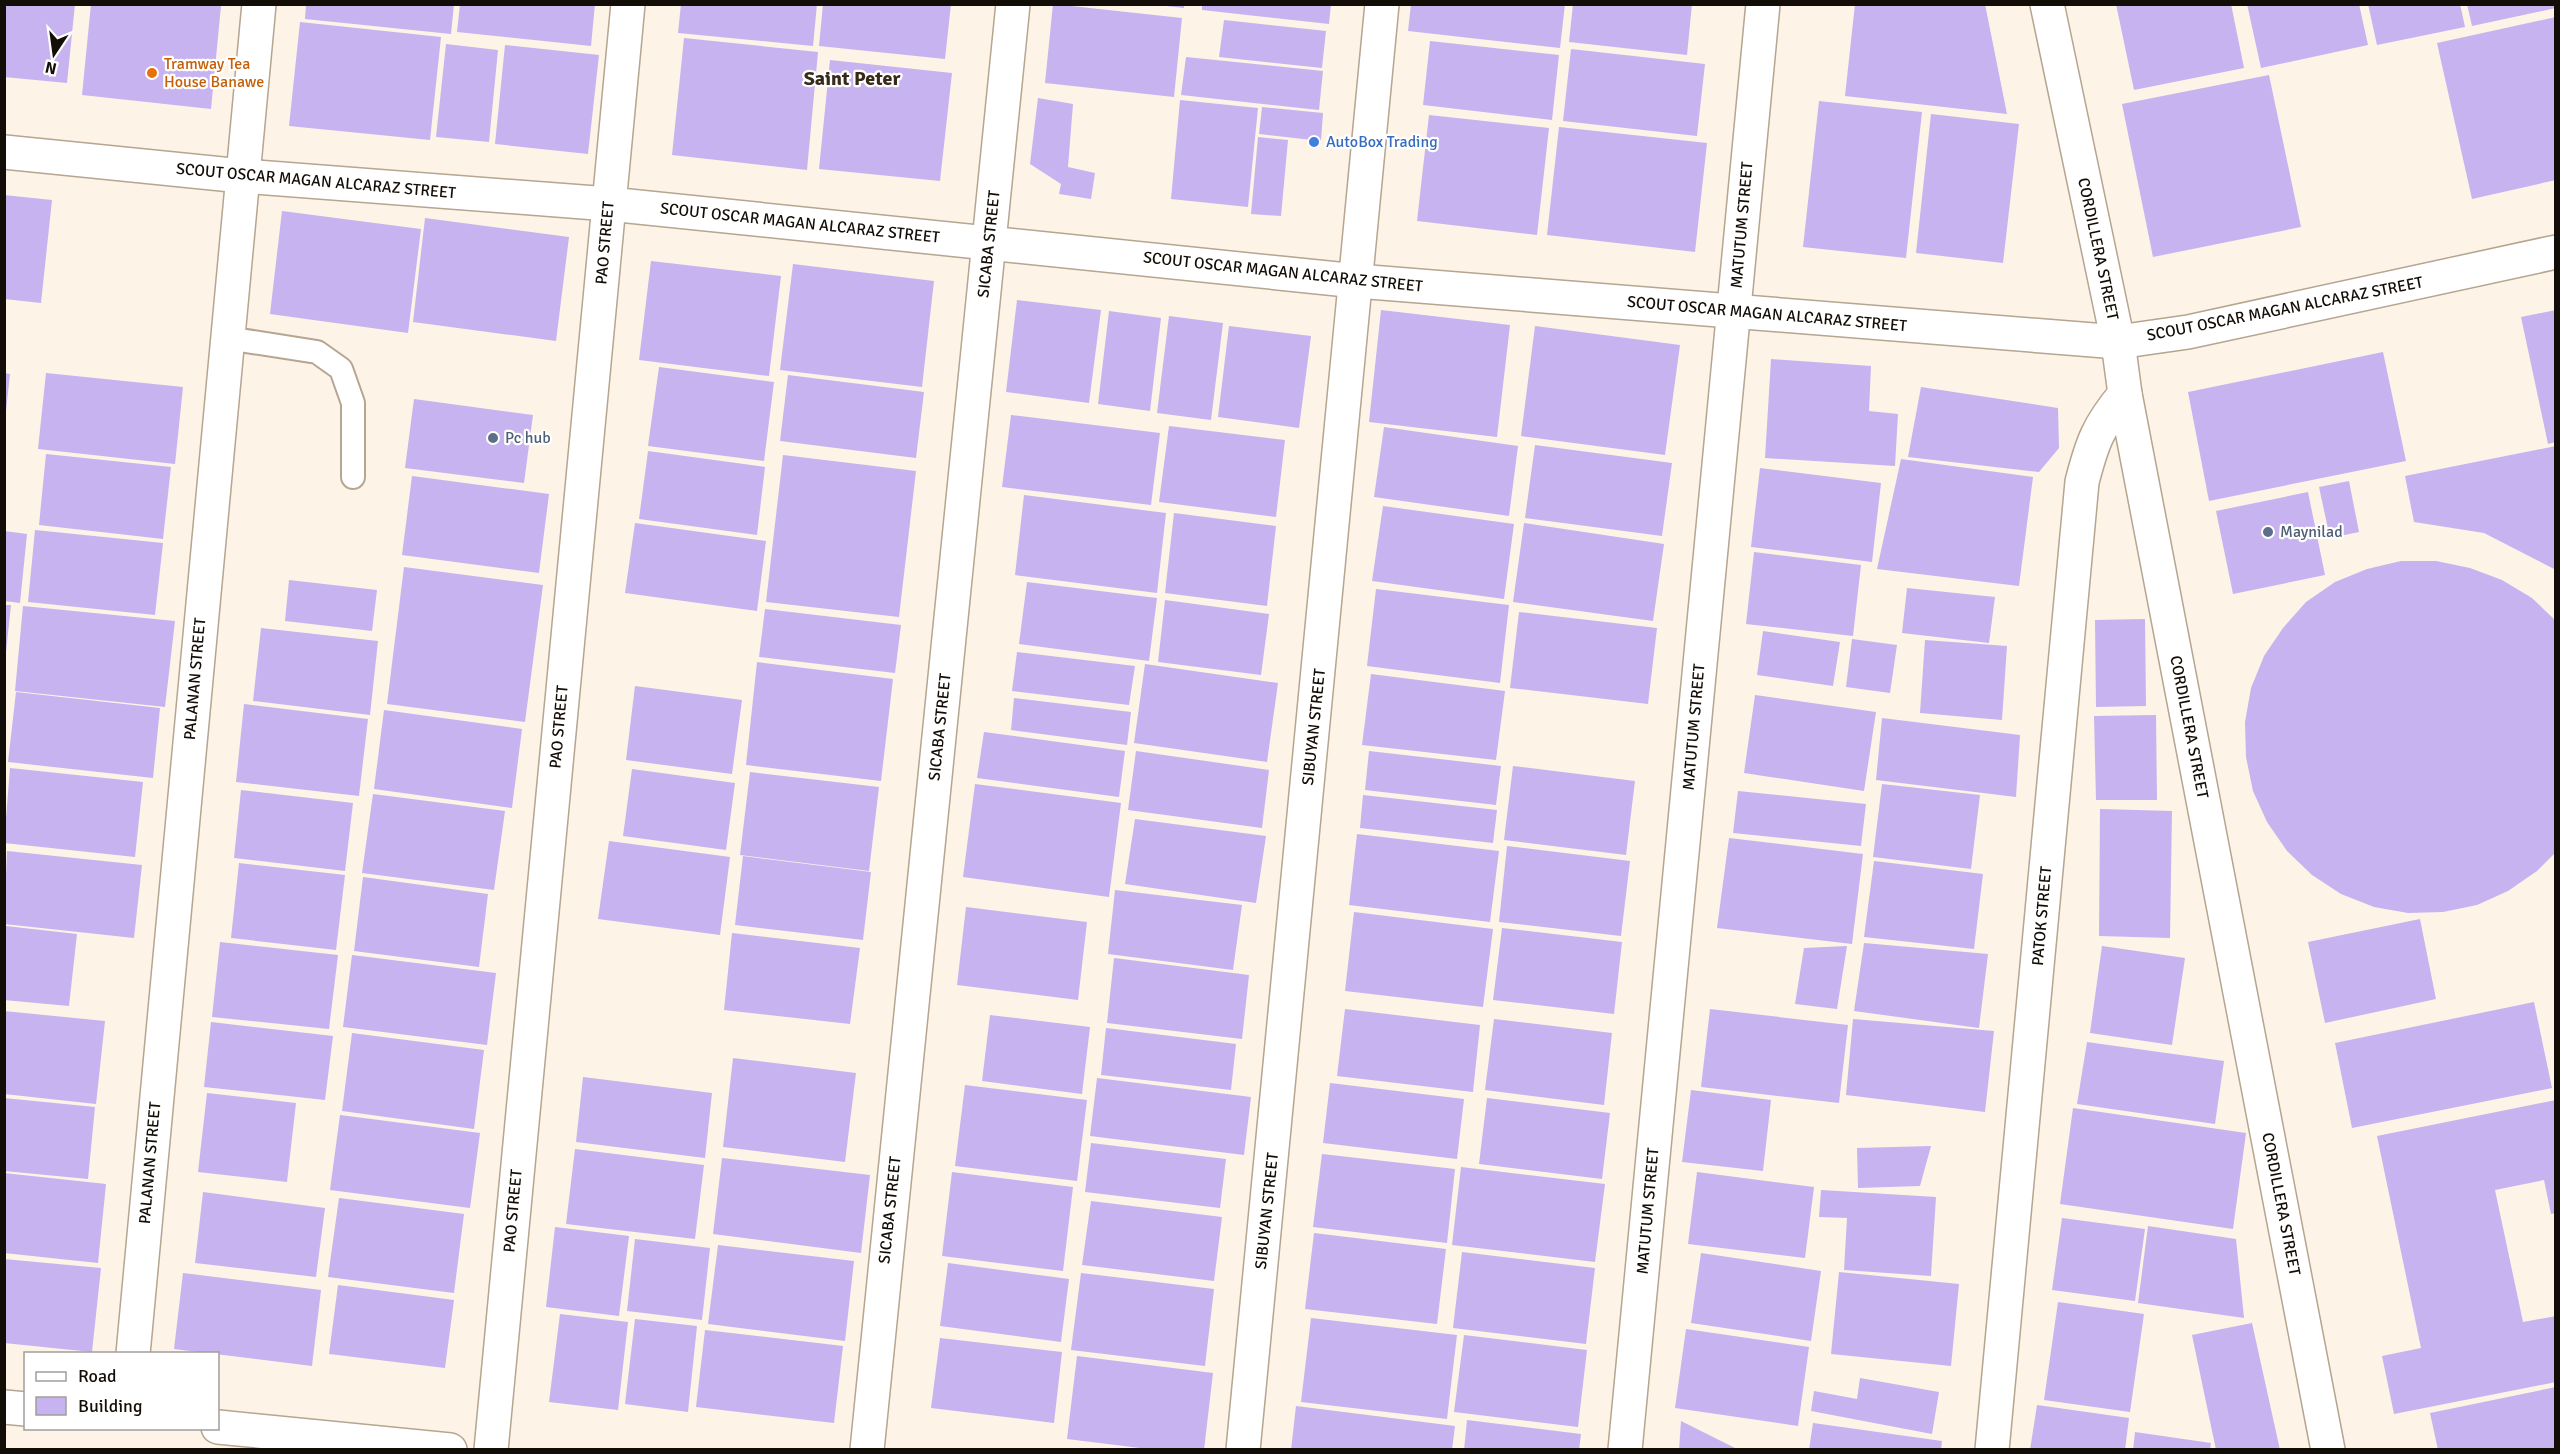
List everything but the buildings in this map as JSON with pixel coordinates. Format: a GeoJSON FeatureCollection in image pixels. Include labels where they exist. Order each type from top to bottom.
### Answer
{"type":"FeatureCollection","features":[{"type":"Feature","properties":{"kind":"street","name":"PALANAN STREET"},"geometry":{"type":"LineString","coordinates":[[133,1352],[259,4]]}},
{"type":"Feature","properties":{"kind":"street","name":"PAO STREET"},"geometry":{"type":"LineString","coordinates":[[491,1449],[628,4]]}},
{"type":"Feature","properties":{"kind":"street","name":"SICABA STREET"},"geometry":{"type":"LineString","coordinates":[[867,1449],[1013,4]]}},
{"type":"Feature","properties":{"kind":"street","name":"SIBUYAN STREET"},"geometry":{"type":"LineString","coordinates":[[1244,1449],[1382,4]]}},
{"type":"Feature","properties":{"kind":"street","name":"MATUTUM STREET"},"geometry":{"type":"LineString","coordinates":[[1625,1449],[1763,4]]}},
{"type":"Feature","properties":{"kind":"street","name":"CORDILLERA STREET"},"geometry":{"type":"LineString","coordinates":[[2047,4],[2118,342],[2125,394],[2328,1449]]}},
{"type":"Feature","properties":{"kind":"street","name":"SCOUT OSCAR MAGAN ALCARAZ STREET"},"geometry":{"type":"LineString","coordinates":[[4,152],[242,176],[609,204],[1357,281],[2118,342],[2188,332],[2556,252]]}},
{"type":"Feature","properties":{"kind":"street","name":"PATOK STREET"},"geometry":{"type":"LineString","coordinates":[[1992,1449],[2082,482],[2091,448],[2104,418],[2125,394]]}},
{"type":"Feature","properties":{"kind":"street"},"geometry":{"type":"LineString","coordinates":[[4,1407],[24,1409]]}},
{"type":"Feature","properties":{"kind":"street"},"geometry":{"type":"LineString","coordinates":[[219,1427],[450,1449]]}},
{"type":"Feature","properties":{"kind":"lane"},"geometry":{"type":"LineString","coordinates":[[227,338],[317,352],[341,369],[353,403],[352,477]]}},
{"type":"Feature","properties":{"kind":"place","name":"Tramway Tea House Banawe"},"geometry":{"type":"Point","coordinates":[152,73]}},
{"type":"Feature","properties":{"kind":"place","name":"AutoBox Trading"},"geometry":{"type":"Point","coordinates":[1314,142]}},
{"type":"Feature","properties":{"kind":"place","name":"Pc hub"},"geometry":{"type":"Point","coordinates":[493,438]}},
{"type":"Feature","properties":{"kind":"place","name":"Maynilad"},"geometry":{"type":"Point","coordinates":[2268,532]}},
{"type":"Feature","properties":{"kind":"district","name":"Saint Peter"},"geometry":{"type":"Point","coordinates":[852,78]}}]}
